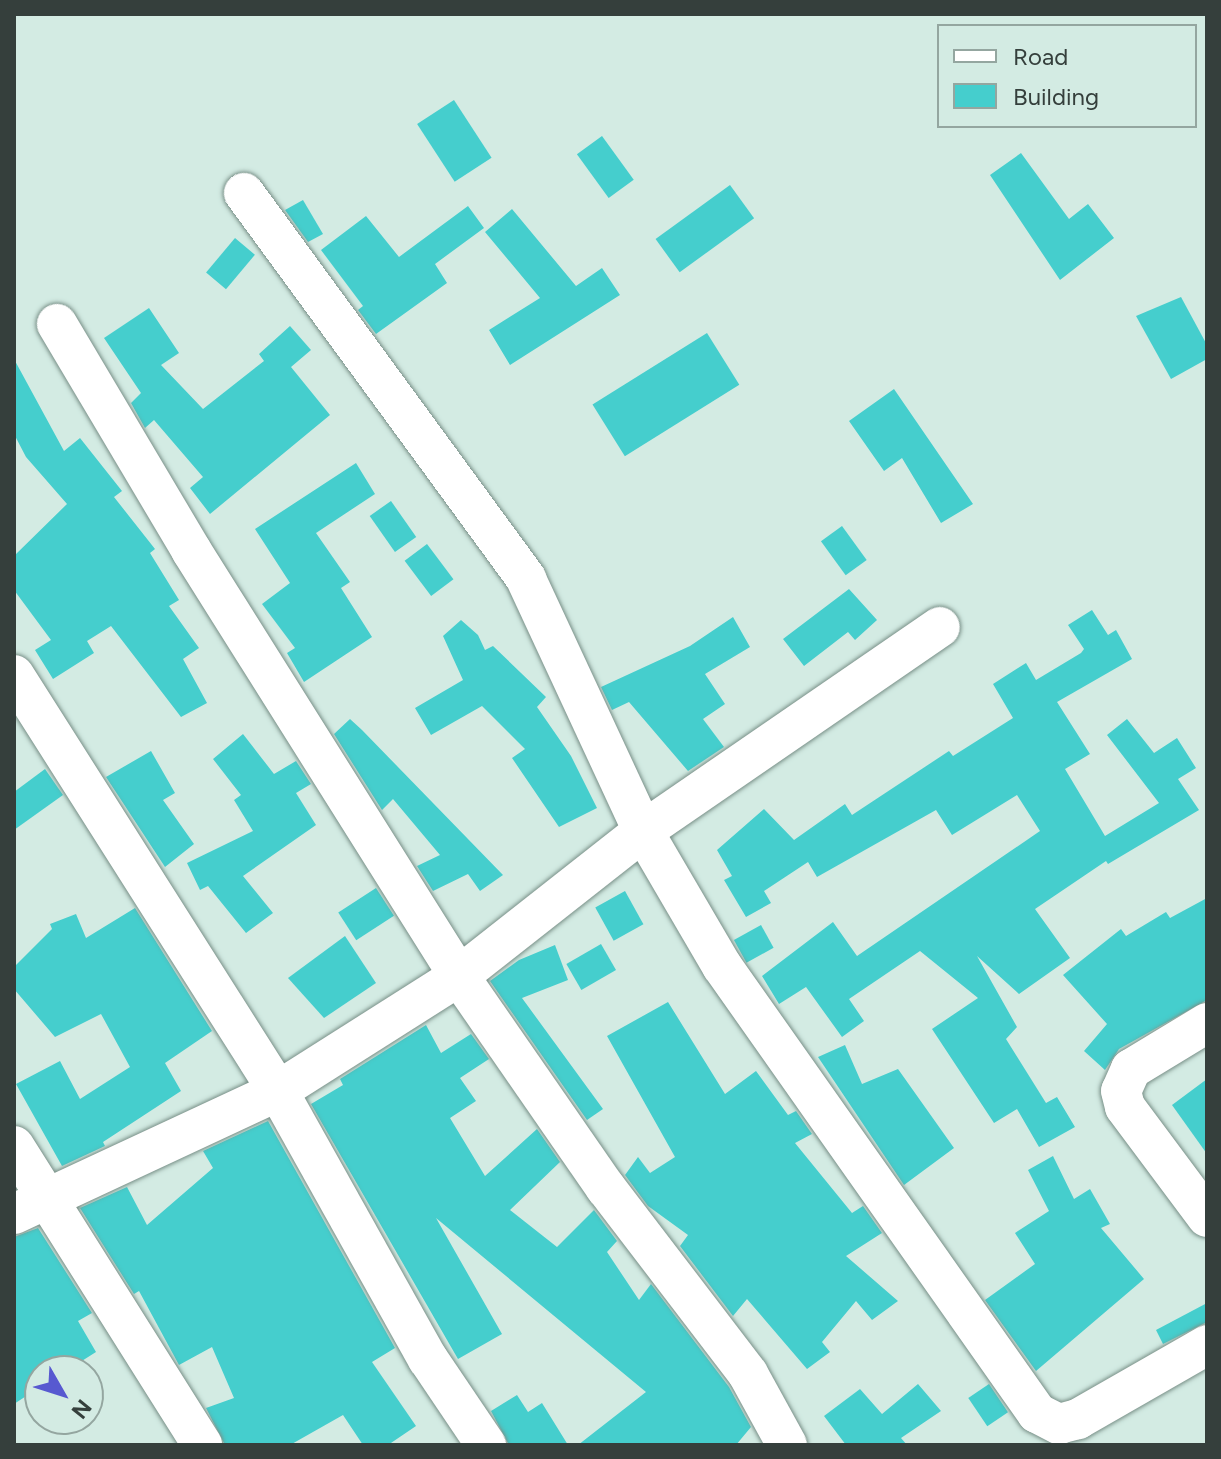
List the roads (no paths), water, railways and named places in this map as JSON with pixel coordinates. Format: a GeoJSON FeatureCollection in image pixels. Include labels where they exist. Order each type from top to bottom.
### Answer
{"type":"FeatureCollection","features":[{"type":"Feature","properties":{"kind":"street"},"geometry":{"type":"LineString","coordinates":[[244,193],[526,579],[643,831],[770,1038],[1037,1413],[1059,1424],[1078,1419],[1207,1345]]}},
{"type":"Feature","properties":{"kind":"street"},"geometry":{"type":"LineString","coordinates":[[57,324],[191,550],[459,976],[606,1188],[748,1374],[787,1445]]}},
{"type":"Feature","properties":{"kind":"street"},"geometry":{"type":"LineString","coordinates":[[29,1206],[278,1091],[459,976],[643,831],[940,627]]}},
{"type":"Feature","properties":{"kind":"street"},"geometry":{"type":"LineString","coordinates":[[14,675],[278,1091],[428,1359],[486,1445]]}},
{"type":"Feature","properties":{"kind":"street"},"geometry":{"type":"LineString","coordinates":[[1207,1023],[1131,1069],[1121,1091],[1125,1107],[1207,1217]]}},
{"type":"Feature","properties":{"kind":"street"},"geometry":{"type":"LineString","coordinates":[[14,1146],[29,1206],[202,1445]]}}]}
